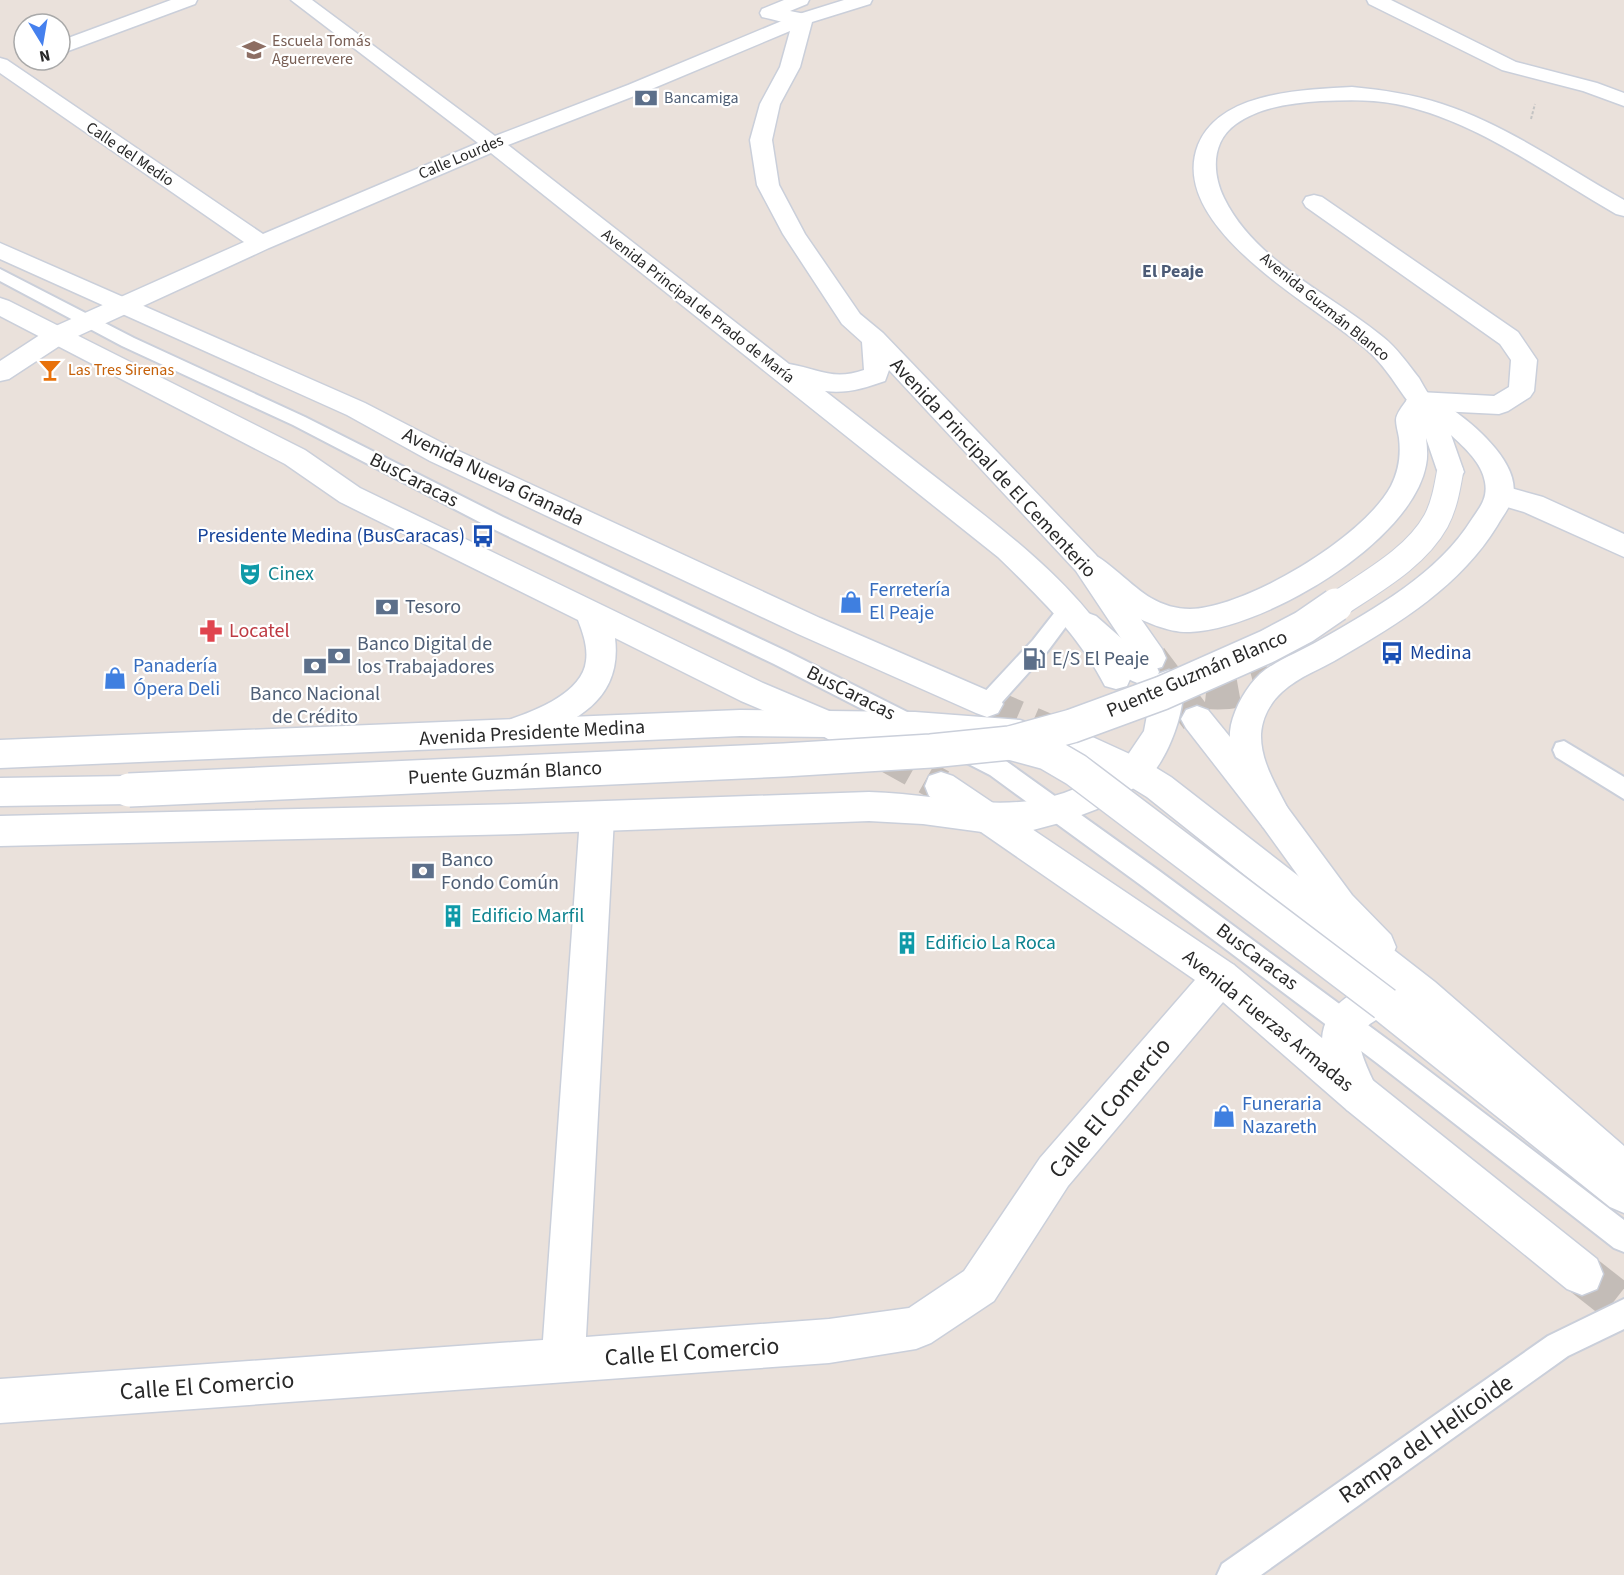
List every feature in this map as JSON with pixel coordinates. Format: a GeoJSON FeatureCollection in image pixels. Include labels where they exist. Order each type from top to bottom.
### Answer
{"type":"FeatureCollection","features":[{"type":"Feature","properties":{"kind":"street"},"geometry":{"type":"LineString","coordinates":[[72,44],[188,0]]}},
{"type":"Feature","properties":{"kind":"street","name":"Avenida Principal de Prado de María"},"geometry":{"type":"LineString","coordinates":[[300,0],[493,144],[1008,549],[1076,617],[1107,657],[1145,672]]}},
{"type":"Feature","properties":{"kind":"street"},"geometry":{"type":"LineString","coordinates":[[802,10],[862,0]]}},
{"type":"Feature","properties":{"kind":"street"},"geometry":{"type":"LineString","coordinates":[[1383,3],[1409,0]]}},
{"type":"Feature","properties":{"kind":"street"},"geometry":{"type":"LineString","coordinates":[[1383,3],[1509,66],[1590,87],[1624,100]]}},
{"type":"Feature","properties":{"kind":"street","name":"Calle Lourdes"},"geometry":{"type":"LineString","coordinates":[[58,335],[261,243],[493,144],[635,89],[802,10]]}},
{"type":"Feature","properties":{"kind":"street","name":"Avenida Principal de El Cementerio"},"geometry":{"type":"LineString","coordinates":[[802,10],[790,66],[770,104],[761,140],[768,185],[794,234],[851,319],[874,339],[1086,563],[1145,672]]}},
{"type":"Feature","properties":{"kind":"street","name":"Calle del Medio"},"geometry":{"type":"LineString","coordinates":[[2,68],[261,243]]}},
{"type":"Feature","properties":{"kind":"street","name":"Avenida Guzmán Blanco"},"geometry":{"type":"LineString","coordinates":[[1500,495],[1496,473],[1466,431],[1441,412],[1419,401],[1397,366],[1381,348],[1285,280],[1242,239],[1220,211],[1206,184],[1205,161],[1208,146],[1219,129],[1233,116],[1265,103],[1341,93],[1369,93],[1404,98],[1435,106],[1499,135],[1575,183],[1620,205]]}},
{"type":"Feature","properties":{"kind":"street"},"geometry":{"type":"LineString","coordinates":[[1086,563],[1123,596],[1150,610],[1178,620],[1202,620],[1229,612],[1294,585],[1368,534],[1389,512],[1412,470],[1414,444],[1408,418],[1419,401],[1499,405],[1521,391],[1524,360],[1509,338],[1314,202]]}},
{"type":"Feature","properties":{"kind":"street","name":"Avenida Nueva Granada"},"geometry":{"type":"LineString","coordinates":[[0,250],[356,409],[440,454],[809,626],[987,704]]}},
{"type":"Feature","properties":{"kind":"street"},"geometry":{"type":"LineString","coordinates":[[0,306],[295,457],[350,495],[753,692],[830,725],[884,754]]}},
{"type":"Feature","properties":{"kind":"street"},"geometry":{"type":"LineString","coordinates":[[0,373],[58,335]]}},
{"type":"Feature","properties":{"kind":"street","name":"Avenida Principal de El Cementerio"},"geometry":{"type":"LineString","coordinates":[[772,365],[821,384],[852,385],[876,375],[874,339]]}},
{"type":"Feature","properties":{"kind":"street","name":"Puente Guzmán Blanco"},"geometry":{"type":"LineString","coordinates":[[0,792],[129,790],[784,760],[931,751],[1010,743],[1072,726],[1162,693],[1258,651],[1304,627],[1394,566],[1419,543],[1436,521],[1446,496],[1450,472],[1446,451],[1419,401]]}},
{"type":"Feature","properties":{"kind":"street"},"geometry":{"type":"LineString","coordinates":[[1275,817],[1250,763],[1246,724],[1262,693],[1272,682],[1336,646],[1432,583],[1478,536],[1500,495],[1533,504],[1624,546]]}},
{"type":"Feature","properties":{"kind":"street"},"geometry":{"type":"LineString","coordinates":[[506,734],[556,715],[594,686],[602,660],[598,629],[590,613]]}},
{"type":"Feature","properties":{"kind":"street"},"geometry":{"type":"LineString","coordinates":[[0,831],[597,818],[871,806],[936,810],[993,820],[1020,818],[1055,809],[1100,793],[1133,771],[1148,755],[1164,722],[1145,672]]}},
{"type":"Feature","properties":{"kind":"street"},"geometry":{"type":"LineString","coordinates":[[1197,719],[1275,817],[1340,906],[1422,994]]}},
{"type":"Feature","properties":{"kind":"street","name":"Avenida Presidente Medina"},"geometry":{"type":"LineString","coordinates":[[0,754],[740,723],[915,725],[1064,737],[1133,771]]}},
{"type":"Feature","properties":{"kind":"street","name":"Puente Guzmán Blanco"},"geometry":{"type":"LineString","coordinates":[[1010,743],[1047,753],[1076,770],[1385,1004],[1624,1193]]}},
{"type":"Feature","properties":{"kind":"street"},"geometry":{"type":"LineString","coordinates":[[1133,771],[1159,787],[1422,994],[1624,1173]]}},
{"type":"Feature","properties":{"kind":"street","name":"Avenida Fuerzas Armadas"},"geometry":{"type":"LineString","coordinates":[[941,786],[1221,977],[1361,1096],[1582,1274]]}},
{"type":"Feature","properties":{"kind":"street"},"geometry":{"type":"LineString","coordinates":[[563,1361],[597,818]]}},
{"type":"Feature","properties":{"kind":"street","name":"Calle El Comercio"},"geometry":{"type":"LineString","coordinates":[[0,1401],[829,1341],[916,1328],[979,1286],[1054,1172],[1221,977]]}},
{"type":"Feature","properties":{"kind":"street"},"geometry":{"type":"LineString","coordinates":[[1361,1096],[1345,1062],[1341,1036],[1347,1025],[1367,1003],[1395,994],[1422,994]]}},
{"type":"Feature","properties":{"kind":"lane","name":"BusCaracas"},"geometry":{"type":"LineString","coordinates":[[0,274],[129,342],[299,421],[496,522],[781,658],[998,768],[1347,1025],[1624,1238]]}},
{"type":"Feature","properties":{"kind":"lane"},"geometry":{"type":"LineString","coordinates":[[987,704],[1040,646],[1076,617]]}},
{"type":"Feature","properties":{"kind":"lane"},"geometry":{"type":"LineString","coordinates":[[1564,750],[1624,789]]}},
{"type":"Feature","properties":{"kind":"lane","name":"Rampa del Helicoide"},"geometry":{"type":"LineString","coordinates":[[1233,1575],[1558,1346],[1624,1314]]}},
{"type":"Feature","properties":{"kind":"path"},"geometry":{"type":"LineString","coordinates":[[1499,135],[1533,119],[1540,74]]}},
{"type":"Feature","properties":{"kind":"tunnel"},"geometry":{"type":"LineString","coordinates":[[1151,658],[1197,719]]}},
{"type":"Feature","properties":{"kind":"tunnel"},"geometry":{"type":"LineString","coordinates":[[1159,679],[1189,689],[1216,693],[1242,690],[1272,682]]}},
{"type":"Feature","properties":{"kind":"tunnel"},"geometry":{"type":"LineString","coordinates":[[987,704],[1064,737]]}},
{"type":"Feature","properties":{"kind":"tunnel"},"geometry":{"type":"LineString","coordinates":[[884,754],[941,786]]}},
{"type":"Feature","properties":{"kind":"tunnel"},"geometry":{"type":"LineString","coordinates":[[1582,1274],[1624,1307]]}},
{"type":"Feature","properties":{"kind":"place","name":"Escuela Tomás Aguerrevere"},"geometry":{"type":"Point","coordinates":[254,50]}},
{"type":"Feature","properties":{"kind":"place","name":"Bancamiga"},"geometry":{"type":"Point","coordinates":[646,98]}},
{"type":"Feature","properties":{"kind":"place","name":"Las Tres Sirenas"},"geometry":{"type":"Point","coordinates":[50,370]}},
{"type":"Feature","properties":{"kind":"place","name":"Presidente Medina (BusCaracas)"},"geometry":{"type":"Point","coordinates":[483,536]}},
{"type":"Feature","properties":{"kind":"place","name":"Cinex"},"geometry":{"type":"Point","coordinates":[250,574]}},
{"type":"Feature","properties":{"kind":"place","name":"Ferretería El Peaje"},"geometry":{"type":"Point","coordinates":[851,602]}},
{"type":"Feature","properties":{"kind":"place","name":"Tesoro"},"geometry":{"type":"Point","coordinates":[387,607]}},
{"type":"Feature","properties":{"kind":"place","name":"Locatel"},"geometry":{"type":"Point","coordinates":[211,631]}},
{"type":"Feature","properties":{"kind":"place","name":"Medina"},"geometry":{"type":"Point","coordinates":[1392,653]}},
{"type":"Feature","properties":{"kind":"place","name":"Banco Digital de los Trabajadores"},"geometry":{"type":"Point","coordinates":[339,656]}},
{"type":"Feature","properties":{"kind":"place","name":"E/S El Peaje"},"geometry":{"type":"Point","coordinates":[1034,659]}},
{"type":"Feature","properties":{"kind":"place","name":"Banco Nacional de Crédito"},"geometry":{"type":"Point","coordinates":[315,666]}},
{"type":"Feature","properties":{"kind":"place","name":"Panadería Ópera Deli"},"geometry":{"type":"Point","coordinates":[115,678]}},
{"type":"Feature","properties":{"kind":"place","name":"Banco Fondo Común"},"geometry":{"type":"Point","coordinates":[423,871]}},
{"type":"Feature","properties":{"kind":"place","name":"Edificio Marfil"},"geometry":{"type":"Point","coordinates":[453,916]}},
{"type":"Feature","properties":{"kind":"place","name":"Edificio La Roca"},"geometry":{"type":"Point","coordinates":[907,943]}},
{"type":"Feature","properties":{"kind":"place","name":"Funeraria Nazareth"},"geometry":{"type":"Point","coordinates":[1224,1116]}},
{"type":"Feature","properties":{"kind":"district","name":"El Peaje"},"geometry":{"type":"Point","coordinates":[1173,271]}}]}
